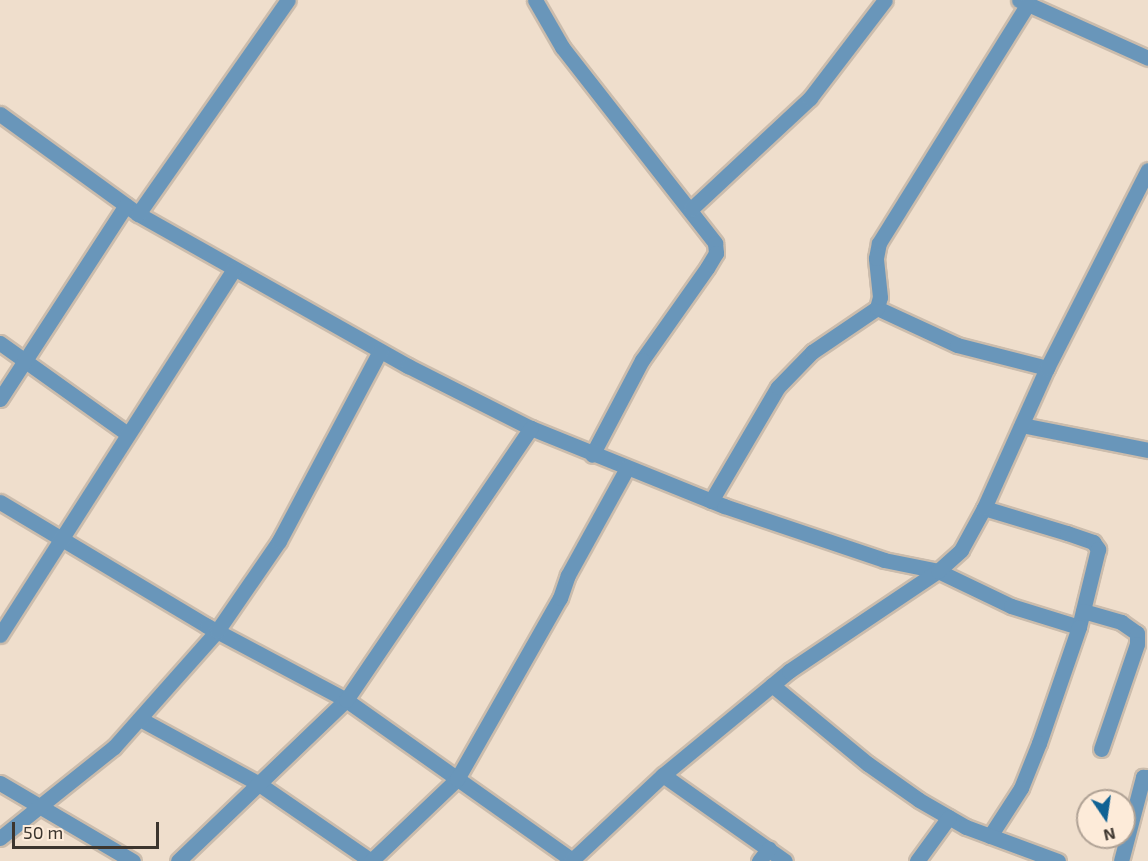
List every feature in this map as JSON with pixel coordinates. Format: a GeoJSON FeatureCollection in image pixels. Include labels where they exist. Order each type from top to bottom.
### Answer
{"type":"FeatureCollection","features":[{"type":"Feature","properties":{"kind":"street"},"geometry":{"type":"LineString","coordinates":[[0,399],[24,360],[132,209],[288,0]]}},
{"type":"Feature","properties":{"kind":"street"},"geometry":{"type":"LineString","coordinates":[[535,0],[569,56],[661,178],[691,209],[715,243],[716,253],[642,360],[592,454]]}},
{"type":"Feature","properties":{"kind":"street"},"geometry":{"type":"LineString","coordinates":[[691,209],[810,98],[885,0]]}},
{"type":"Feature","properties":{"kind":"street"},"geometry":{"type":"LineString","coordinates":[[711,501],[778,387],[812,352],[877,308],[880,297],[876,258],[879,243],[1023,2],[1148,58]]}},
{"type":"Feature","properties":{"kind":"street"},"geometry":{"type":"LineString","coordinates":[[0,114],[132,209],[233,270],[380,351],[531,428],[711,501],[884,560],[938,571],[1011,606],[1079,627]]}},
{"type":"Feature","properties":{"kind":"street"},"geometry":{"type":"LineString","coordinates":[[0,502],[217,631],[346,700],[572,861],[663,775],[772,685],[938,571],[961,550],[984,508],[1047,368],[1148,170]]}},
{"type":"Feature","properties":{"kind":"street"},"geometry":{"type":"LineString","coordinates":[[0,634],[64,538],[126,433],[233,270]]}},
{"type":"Feature","properties":{"kind":"street"},"geometry":{"type":"LineString","coordinates":[[877,308],[957,345],[1047,368]]}},
{"type":"Feature","properties":{"kind":"street"},"geometry":{"type":"LineString","coordinates":[[0,343],[126,433]]}},
{"type":"Feature","properties":{"kind":"street"},"geometry":{"type":"LineString","coordinates":[[0,838],[114,747],[217,631],[279,542],[380,351]]}},
{"type":"Feature","properties":{"kind":"street"},"geometry":{"type":"LineString","coordinates":[[1022,425],[1148,450]]}},
{"type":"Feature","properties":{"kind":"street"},"geometry":{"type":"LineString","coordinates":[[178,861],[346,700],[531,428]]}},
{"type":"Feature","properties":{"kind":"street"},"geometry":{"type":"LineString","coordinates":[[140,719],[259,784],[371,861],[457,779],[560,598],[568,575],[627,468]]}},
{"type":"Feature","properties":{"kind":"street"},"geometry":{"type":"LineString","coordinates":[[984,508],[1093,543],[1098,549],[1079,627],[1022,788],[990,836]]}},
{"type":"Feature","properties":{"kind":"street"},"geometry":{"type":"LineString","coordinates":[[1083,611],[1131,626],[1137,633],[1137,644],[1101,749]]}},
{"type":"Feature","properties":{"kind":"street"},"geometry":{"type":"LineString","coordinates":[[772,685],[868,764],[949,817],[990,836],[1058,861]]}},
{"type":"Feature","properties":{"kind":"street"},"geometry":{"type":"LineString","coordinates":[[663,775],[785,861]]}},
{"type":"Feature","properties":{"kind":"street"},"geometry":{"type":"LineString","coordinates":[[1121,861],[1143,777],[1148,777]]}},
{"type":"Feature","properties":{"kind":"street"},"geometry":{"type":"LineString","coordinates":[[0,783],[39,808],[133,861]]}},
{"type":"Feature","properties":{"kind":"street"},"geometry":{"type":"LineString","coordinates":[[917,861],[949,817]]}},
{"type":"Feature","properties":{"kind":"street"},"geometry":{"type":"LineString","coordinates":[[759,861],[769,848]]}}]}
